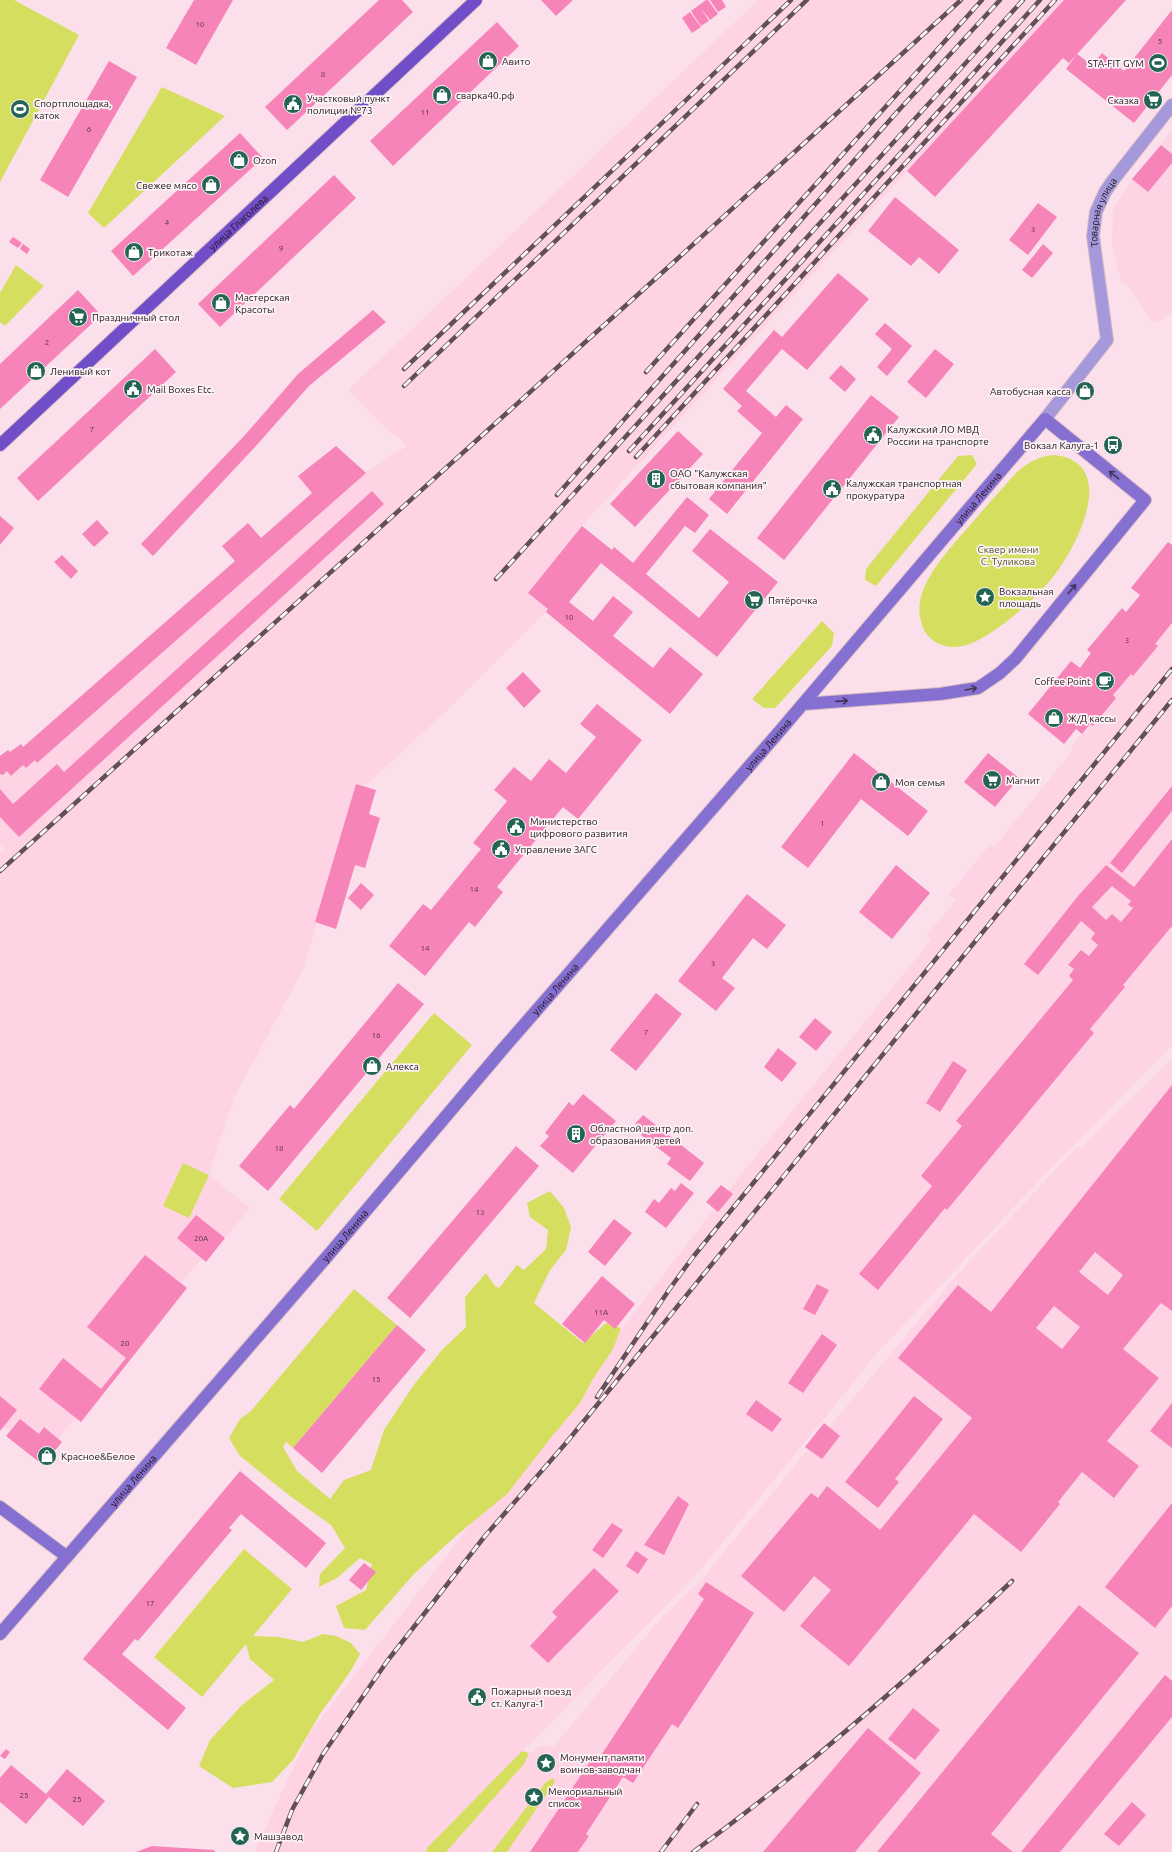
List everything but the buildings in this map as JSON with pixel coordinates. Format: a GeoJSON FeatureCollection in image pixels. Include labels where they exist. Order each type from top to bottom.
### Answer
{"type":"FeatureCollection","features":[{"type":"Feature","properties":{"kind":"main road","name":"улица Глаголева"},"geometry":{"type":"LineString","coordinates":[[0,445],[476,0]]}},
{"type":"Feature","properties":{"kind":"main road"},"geometry":{"type":"LineString","coordinates":[[803,704],[940,694],[978,688],[1000,673],[1016,658],[1144,500],[1045,419]]}},
{"type":"Feature","properties":{"kind":"main road","name":"улица Ленина"},"geometry":{"type":"LineString","coordinates":[[0,1634],[331,1252],[502,1050],[803,704],[1045,419]]}},
{"type":"Feature","properties":{"kind":"main road"},"geometry":{"type":"LineString","coordinates":[[0,1507],[66,1556]]}},
{"type":"Feature","properties":{"kind":"street","name":"Товарная улица"},"geometry":{"type":"LineString","coordinates":[[1107,340],[1093,236],[1096,212],[1105,192],[1114,179],[1172,105]]}},
{"type":"Feature","properties":{"kind":"street","name":"улица Ленина"},"geometry":{"type":"LineString","coordinates":[[1045,419],[1107,340]]}},
{"type":"Feature","properties":{"kind":"shaded area"},"geometry":{"type":"Polygon","coordinates":[[[758,0],[1064,0],[582,526],[528,593],[548,609],[546,612],[443,714],[365,786],[356,784],[304,968],[235,1096],[209,1175],[250,1208],[206,1262],[202,1259],[181,1283],[187,1288],[81,1422],[75,1418],[58,1438],[62,1442],[43,1465],[6,1436],[10,1431],[4,1427],[0,1431],[0,854],[5,849],[0,845],[0,756],[8,750],[11,752],[21,744],[24,747],[235,561],[222,546],[248,523],[261,538],[312,493],[298,476],[336,446],[366,472],[407,446],[377,420],[348,390],[758,0]]]}},
{"type":"Feature","properties":{"kind":"shaded area"},"geometry":{"type":"Polygon","coordinates":[[[1172,131],[1172,313],[1154,324],[1129,286],[1121,282],[1112,246],[1113,210],[1132,179],[1172,131]]]}},
{"type":"Feature","properties":{"kind":"shaded area"},"geometry":{"type":"Polygon","coordinates":[[[1172,624],[1172,1045],[1029,1191],[880,1350],[698,1573],[523,1751],[529,1753],[533,1752],[538,1747],[545,1745],[553,1747],[661,1618],[702,1579],[808,1449],[805,1447],[824,1423],[829,1427],[955,1277],[1075,1149],[1083,1146],[1172,1058],[1172,1852],[254,1852],[309,1734],[738,1178],[931,940],[926,936],[956,900],[949,895],[990,844],[994,847],[1073,750],[1070,748],[1090,724],[1093,726],[1116,698],[1113,695],[1131,674],[1133,676],[1158,646],[1155,644],[1172,624]]]}},
{"type":"Feature","properties":{"kind":"green space","name":"Спортплощадка, каток"},"geometry":{"type":"Polygon","coordinates":[[[0,0],[14,0],[79,35],[0,182],[0,0]]]}},
{"type":"Feature","properties":{"kind":"green space"},"geometry":{"type":"Polygon","coordinates":[[[162,87],[225,116],[104,228],[88,213],[162,87]]]}},
{"type":"Feature","properties":{"kind":"green space"},"geometry":{"type":"Polygon","coordinates":[[[16,265],[44,286],[5,326],[0,322],[0,293],[16,265]]]}},
{"type":"Feature","properties":{"kind":"green space"},"geometry":{"type":"Polygon","coordinates":[[[972,455],[977,464],[876,586],[865,580],[866,569],[958,456],[972,455]]]}},
{"type":"Feature","properties":{"kind":"green space","name":"Сквер имени С. Туликова"},"geometry":{"type":"Polygon","coordinates":[[[1055,455],[1074,461],[1085,472],[1089,487],[1088,504],[1083,522],[1076,540],[1059,569],[1029,603],[988,635],[975,642],[960,647],[948,646],[935,642],[929,637],[923,628],[919,608],[927,582],[934,569],[952,545],[1018,471],[1035,460],[1055,455]]]}},
{"type":"Feature","properties":{"kind":"green space"},"geometry":{"type":"Polygon","coordinates":[[[822,621],[834,633],[832,646],[775,708],[764,708],[752,699],[822,621]]]}},
{"type":"Feature","properties":{"kind":"green space"},"geometry":{"type":"Polygon","coordinates":[[[434,1013],[472,1045],[317,1231],[279,1199],[434,1013]]]}},
{"type":"Feature","properties":{"kind":"green space"},"geometry":{"type":"Polygon","coordinates":[[[183,1163],[209,1175],[189,1218],[163,1206],[183,1163]]]}},
{"type":"Feature","properties":{"kind":"green space"},"geometry":{"type":"Polygon","coordinates":[[[550,1191],[564,1208],[571,1227],[566,1250],[550,1270],[534,1303],[583,1343],[606,1323],[621,1328],[613,1349],[593,1379],[580,1403],[508,1493],[457,1535],[414,1574],[365,1630],[344,1628],[336,1606],[366,1590],[372,1564],[360,1558],[337,1578],[319,1587],[320,1574],[345,1548],[331,1525],[290,1496],[240,1456],[229,1438],[240,1419],[250,1412],[354,1289],[397,1325],[293,1448],[286,1442],[283,1447],[297,1471],[330,1499],[344,1480],[371,1470],[384,1430],[413,1386],[441,1351],[466,1327],[465,1297],[486,1273],[495,1286],[499,1288],[517,1265],[524,1270],[546,1249],[548,1230],[530,1217],[527,1203],[550,1191]]]}},
{"type":"Feature","properties":{"kind":"green space"},"geometry":{"type":"Polygon","coordinates":[[[244,1549],[292,1589],[253,1636],[278,1637],[303,1642],[323,1634],[336,1636],[351,1643],[360,1654],[350,1672],[320,1714],[293,1760],[272,1782],[233,1788],[199,1766],[210,1740],[242,1705],[274,1680],[250,1659],[246,1644],[202,1697],[154,1657],[244,1549]]]}},
{"type":"Feature","properties":{"kind":"green space"},"geometry":{"type":"Polygon","coordinates":[[[522,1751],[529,1753],[524,1764],[446,1852],[426,1852],[428,1847],[522,1751]]]}},
{"type":"Feature","properties":{"kind":"green space"},"geometry":{"type":"Polygon","coordinates":[[[553,1778],[555,1782],[507,1852],[492,1852],[546,1782],[553,1778]]]}},
{"type":"Feature","properties":{"kind":"railway"},"geometry":{"type":"LineString","coordinates":[[404,369],[791,0]]}},
{"type":"Feature","properties":{"kind":"railway"},"geometry":{"type":"LineString","coordinates":[[404,386],[807,0]]}},
{"type":"Feature","properties":{"kind":"railway"},"geometry":{"type":"LineString","coordinates":[[0,871],[675,261],[961,0]]}},
{"type":"Feature","properties":{"kind":"railway"},"geometry":{"type":"LineString","coordinates":[[646,372],[982,0]]}},
{"type":"Feature","properties":{"kind":"railway"},"geometry":{"type":"LineString","coordinates":[[557,495],[898,111],[1000,0]]}},
{"type":"Feature","properties":{"kind":"railway"},"geometry":{"type":"LineString","coordinates":[[496,579],[1023,0]]}},
{"type":"Feature","properties":{"kind":"railway"},"geometry":{"type":"LineString","coordinates":[[629,451],[1040,0]]}},
{"type":"Feature","properties":{"kind":"railway"},"geometry":{"type":"LineString","coordinates":[[636,457],[1055,0]]}},
{"type":"Feature","properties":{"kind":"railway"},"geometry":{"type":"LineString","coordinates":[[597,1397],[693,1257],[1172,669]]}},
{"type":"Feature","properties":{"kind":"railway"},"geometry":{"type":"LineString","coordinates":[[276,1852],[292,1810],[323,1754],[388,1660],[485,1536],[566,1443],[1172,700]]}},
{"type":"Feature","properties":{"kind":"railway"},"geometry":{"type":"LineString","coordinates":[[693,1852],[817,1756],[857,1722],[1012,1581]]}},
{"type":"Feature","properties":{"kind":"railway"},"geometry":{"type":"LineString","coordinates":[[661,1852],[697,1804]]}},
{"type":"Feature","properties":{"kind":"place","name":"Авито"},"geometry":{"type":"Point","coordinates":[488,61]}},
{"type":"Feature","properties":{"kind":"place","name":"STA-FIT GYM"},"geometry":{"type":"Point","coordinates":[1158,63]}},
{"type":"Feature","properties":{"kind":"place","name":"сварка40.рф"},"geometry":{"type":"Point","coordinates":[442,95]}},
{"type":"Feature","properties":{"kind":"place","name":"Сказка"},"geometry":{"type":"Point","coordinates":[1153,100]}},
{"type":"Feature","properties":{"kind":"place","name":"Участковый пункт полиции №73"},"geometry":{"type":"Point","coordinates":[293,104]}},
{"type":"Feature","properties":{"kind":"place","name":"Спортплощадка, каток"},"geometry":{"type":"Point","coordinates":[20,109]}},
{"type":"Feature","properties":{"kind":"place","name":"Ozon"},"geometry":{"type":"Point","coordinates":[239,160]}},
{"type":"Feature","properties":{"kind":"place","name":"Свежее мясо"},"geometry":{"type":"Point","coordinates":[211,185]}},
{"type":"Feature","properties":{"kind":"place","name":"Трикотаж"},"geometry":{"type":"Point","coordinates":[134,252]}},
{"type":"Feature","properties":{"kind":"place","name":"Мастерская Красоты"},"geometry":{"type":"Point","coordinates":[221,303]}},
{"type":"Feature","properties":{"kind":"place","name":"Праздничный стол"},"geometry":{"type":"Point","coordinates":[78,317]}},
{"type":"Feature","properties":{"kind":"place","name":"Ленивый кот"},"geometry":{"type":"Point","coordinates":[36,371]}},
{"type":"Feature","properties":{"kind":"place","name":"Mail Boxes Etc."},"geometry":{"type":"Point","coordinates":[133,389]}},
{"type":"Feature","properties":{"kind":"place","name":"Автобусная касса"},"geometry":{"type":"Point","coordinates":[1085,391]}},
{"type":"Feature","properties":{"kind":"place","name":"Калужский ЛО МВД России на транспорте"},"geometry":{"type":"Point","coordinates":[873,435]}},
{"type":"Feature","properties":{"kind":"place","name":"Вокзал Калуга-1"},"geometry":{"type":"Point","coordinates":[1113,445]}},
{"type":"Feature","properties":{"kind":"place","name":"ОАО \"Калужская сбытовая компания\""},"geometry":{"type":"Point","coordinates":[656,479]}},
{"type":"Feature","properties":{"kind":"place","name":"Калужская транспортная прокуратура"},"geometry":{"type":"Point","coordinates":[832,489]}},
{"type":"Feature","properties":{"kind":"place","name":"Вокзальная площадь"},"geometry":{"type":"Point","coordinates":[985,597]}},
{"type":"Feature","properties":{"kind":"place","name":"Пятёрочка"},"geometry":{"type":"Point","coordinates":[754,600]}},
{"type":"Feature","properties":{"kind":"place","name":"Coffee Point"},"geometry":{"type":"Point","coordinates":[1105,681]}},
{"type":"Feature","properties":{"kind":"place","name":"Ж/Д кассы"},"geometry":{"type":"Point","coordinates":[1054,718]}},
{"type":"Feature","properties":{"kind":"place","name":"Магнит"},"geometry":{"type":"Point","coordinates":[992,780]}},
{"type":"Feature","properties":{"kind":"place","name":"Моя семья"},"geometry":{"type":"Point","coordinates":[881,782]}},
{"type":"Feature","properties":{"kind":"place","name":"Министерство цифрового развития"},"geometry":{"type":"Point","coordinates":[516,827]}},
{"type":"Feature","properties":{"kind":"place","name":"Управление ЗАГС"},"geometry":{"type":"Point","coordinates":[501,849]}},
{"type":"Feature","properties":{"kind":"place","name":"Алекса"},"geometry":{"type":"Point","coordinates":[372,1066]}},
{"type":"Feature","properties":{"kind":"place","name":"Областной центр доп. образования детей"},"geometry":{"type":"Point","coordinates":[576,1134]}},
{"type":"Feature","properties":{"kind":"place","name":"Красное&Белое"},"geometry":{"type":"Point","coordinates":[47,1456]}},
{"type":"Feature","properties":{"kind":"place","name":"Пожарный поезд ст. Калуга-1"},"geometry":{"type":"Point","coordinates":[477,1697]}},
{"type":"Feature","properties":{"kind":"place","name":"Монумент памяти воинов-заводчан"},"geometry":{"type":"Point","coordinates":[546,1763]}},
{"type":"Feature","properties":{"kind":"place","name":"Мемориальный список"},"geometry":{"type":"Point","coordinates":[534,1797]}},
{"type":"Feature","properties":{"kind":"place","name":"Машзавод"},"geometry":{"type":"Point","coordinates":[240,1836]}}]}
